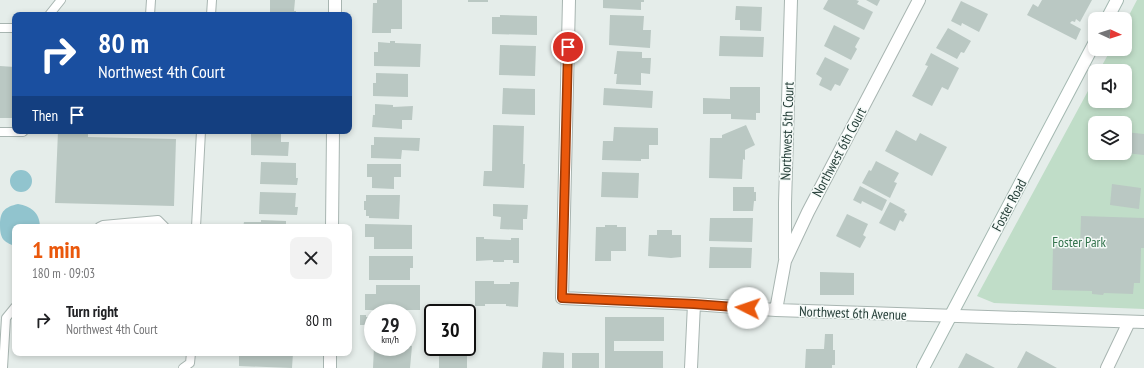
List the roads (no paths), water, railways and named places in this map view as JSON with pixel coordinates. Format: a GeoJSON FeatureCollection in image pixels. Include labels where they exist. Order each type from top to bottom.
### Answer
{"type":"FeatureCollection","features":[{"type":"Feature","properties":{"kind":"street"},"geometry":{"type":"LineString","coordinates":[[334,12],[335,0]]}},
{"type":"Feature","properties":{"kind":"street","name":"Northwest 6th Avenue"},"geometry":{"type":"LineString","coordinates":[[569,0],[562,298],[694,304],[776,310],[951,317],[1144,322]]}},
{"type":"Feature","properties":{"kind":"street","name":"Northwest 5th Court"},"geometry":{"type":"LineString","coordinates":[[785,261],[785,203],[791,0]]}},
{"type":"Feature","properties":{"kind":"street","name":"Northwest 6th Court"},"geometry":{"type":"LineString","coordinates":[[776,310],[785,261],[808,212],[918,0]]}},
{"type":"Feature","properties":{"kind":"street"},"geometry":{"type":"LineString","coordinates":[[1111,12],[1117,0]]}},
{"type":"Feature","properties":{"kind":"street","name":"Foster Road"},"geometry":{"type":"LineString","coordinates":[[923,368],[1088,55]]}},
{"type":"Feature","properties":{"kind":"street"},"geometry":{"type":"LineString","coordinates":[[332,224],[333,134]]}},
{"type":"Feature","properties":{"kind":"street"},"geometry":{"type":"LineString","coordinates":[[691,368],[694,304]]}},
{"type":"Feature","properties":{"kind":"street"},"geometry":{"type":"LineString","coordinates":[[1107,368],[1129,322]]}},
{"type":"Feature","properties":{"kind":"street"},"geometry":{"type":"LineString","coordinates":[[330,356],[330,368]]}},
{"type":"Feature","properties":{"kind":"lane"},"geometry":{"type":"LineString","coordinates":[[51,12],[61,0]]}},
{"type":"Feature","properties":{"kind":"lane"},"geometry":{"type":"LineString","coordinates":[[150,12],[151,0]]}},
{"type":"Feature","properties":{"kind":"lane"},"geometry":{"type":"LineString","coordinates":[[211,12],[212,0]]}},
{"type":"Feature","properties":{"kind":"lane"},"geometry":{"type":"LineString","coordinates":[[0,28],[12,28]]}},
{"type":"Feature","properties":{"kind":"lane"},"geometry":{"type":"LineString","coordinates":[[0,132],[12,132]]}},
{"type":"Feature","properties":{"kind":"lane"},"geometry":{"type":"LineString","coordinates":[[196,224],[200,134]]}},
{"type":"Feature","properties":{"kind":"lane"},"geometry":{"type":"LineString","coordinates":[[113,224],[158,220],[162,224]]}},
{"type":"Feature","properties":{"kind":"lane"},"geometry":{"type":"LineString","coordinates":[[3,368],[6,318],[12,311]]}},
{"type":"Feature","properties":{"kind":"lane"},"geometry":{"type":"LineString","coordinates":[[183,368],[190,363],[191,356]]}},
{"type":"Feature","properties":{"kind":"water"},"geometry":{"type":"Polygon","coordinates":[[[21,170],[29,173],[32,181],[29,189],[21,192],[13,189],[10,181],[13,173],[21,170]]]}},
{"type":"Feature","properties":{"kind":"water"},"geometry":{"type":"Polygon","coordinates":[[[18,204],[31,208],[40,222],[40,224],[12,224],[12,245],[3,239],[0,225],[2,213],[10,207],[18,204]]]}},
{"type":"Feature","properties":{"kind":"park label","name":"Foster Park"},"geometry":{"type":"Point","coordinates":[1079,242]}}]}
